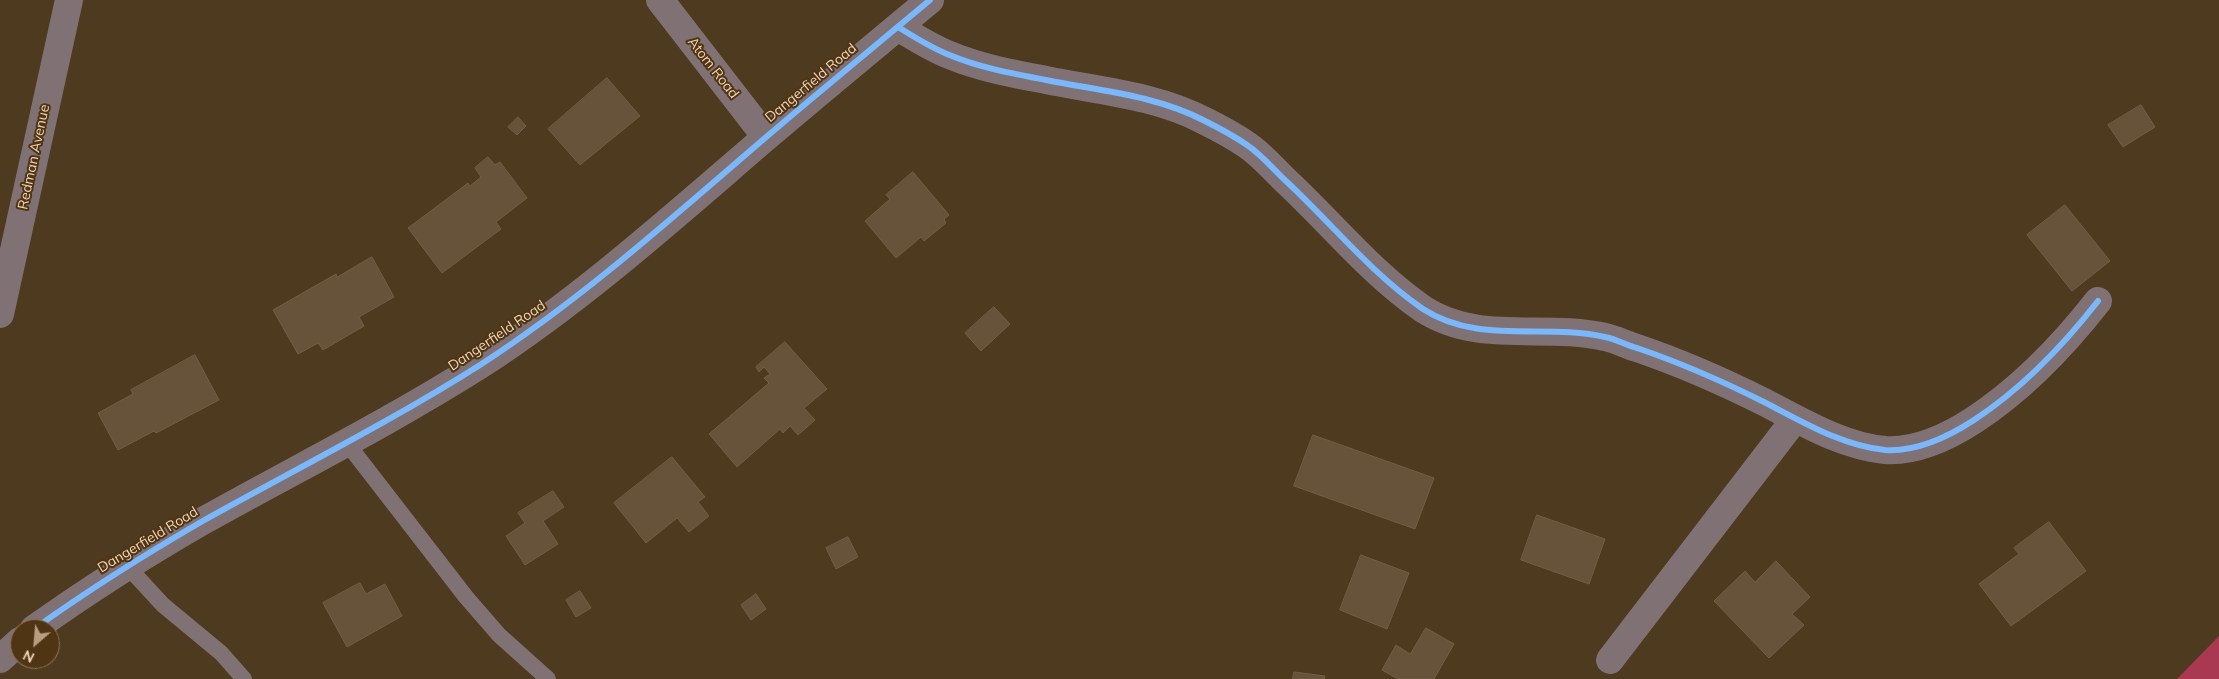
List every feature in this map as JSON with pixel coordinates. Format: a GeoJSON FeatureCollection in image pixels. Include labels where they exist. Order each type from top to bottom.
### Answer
{"type":"FeatureCollection","features":[{"type":"Feature","properties":{"kind":"street","name":"Redman Avenue"},"geometry":{"type":"LineString","coordinates":[[0,314],[69,0]]}},
{"type":"Feature","properties":{"kind":"street","name":"Atom Road"},"geometry":{"type":"LineString","coordinates":[[660,0],[766,137]]}},
{"type":"Feature","properties":{"kind":"street","name":"Dangerfield Road"},"geometry":{"type":"LineString","coordinates":[[49,619],[128,567],[200,523],[478,366],[567,303],[687,205],[930,0]]}},
{"type":"Feature","properties":{"kind":"street"},"geometry":{"type":"LineString","coordinates":[[898,27],[925,44],[954,57],[1045,80],[1156,101],[1202,119],[1247,145],[1397,288],[1424,309],[1447,322],[1474,329],[1575,332],[1606,337],[1716,378],[1826,434],[1855,444],[1883,450],[1900,450],[1928,444],[1957,431],[1999,404],[2057,350],[2098,301]]}},
{"type":"Feature","properties":{"kind":"street"},"geometry":{"type":"LineString","coordinates":[[1610,660],[1795,419]]}},
{"type":"Feature","properties":{"kind":"street"},"geometry":{"type":"LineString","coordinates":[[0,659],[10,650]]}},
{"type":"Feature","properties":{"kind":"lane"},"geometry":{"type":"LineString","coordinates":[[346,442],[466,597],[499,635],[548,679]]}},
{"type":"Feature","properties":{"kind":"lane"},"geometry":{"type":"LineString","coordinates":[[128,567],[163,605],[221,653],[244,679]]}},
{"type":"Feature","properties":{"kind":"shaded area"},"geometry":{"type":"Polygon","coordinates":[[[2219,636],[2219,679],[2177,679],[2219,636]]]}},
{"type":"Feature","properties":{"kind":"building"},"geometry":{"type":"Polygon","coordinates":[[[607,78],[640,116],[580,165],[548,129],[607,78]]]}},
{"type":"Feature","properties":{"kind":"building"},"geometry":{"type":"Polygon","coordinates":[[[2141,105],[2155,127],[2123,147],[2108,125],[2141,105]]]}},
{"type":"Feature","properties":{"kind":"building"},"geometry":{"type":"Polygon","coordinates":[[[518,117],[526,126],[517,135],[508,127],[518,117]]]}},
{"type":"Feature","properties":{"kind":"building"},"geometry":{"type":"Polygon","coordinates":[[[488,157],[495,165],[500,162],[527,198],[496,222],[501,229],[442,273],[408,228],[468,183],[470,186],[481,177],[475,168],[488,157]]]}},
{"type":"Feature","properties":{"kind":"building"},"geometry":{"type":"Polygon","coordinates":[[[913,172],[949,215],[944,219],[946,223],[924,241],[921,237],[896,258],[865,221],[890,199],[886,195],[913,172]]]}},
{"type":"Feature","properties":{"kind":"building"},"geometry":{"type":"Polygon","coordinates":[[[2065,205],[2110,261],[2072,291],[2027,235],[2065,205]]]}},
{"type":"Feature","properties":{"kind":"building"},"geometry":{"type":"Polygon","coordinates":[[[372,257],[394,297],[359,317],[364,326],[323,350],[318,343],[298,354],[273,310],[336,274],[337,277],[372,257]]]}},
{"type":"Feature","properties":{"kind":"building"},"geometry":{"type":"Polygon","coordinates":[[[994,307],[1010,324],[981,351],[965,333],[994,307]]]}},
{"type":"Feature","properties":{"kind":"building"},"geometry":{"type":"Polygon","coordinates":[[[785,342],[827,389],[804,408],[815,420],[798,435],[790,426],[783,433],[780,429],[737,467],[709,434],[769,383],[764,378],[770,374],[764,367],[759,372],[756,367],[785,342]]]}},
{"type":"Feature","properties":{"kind":"building"},"geometry":{"type":"Polygon","coordinates":[[[195,355],[219,400],[156,433],[154,431],[118,450],[98,413],[133,394],[131,390],[195,355]]]}},
{"type":"Feature","properties":{"kind":"building"},"geometry":{"type":"Polygon","coordinates":[[[1313,435],[1434,478],[1415,529],[1294,486],[1313,435]]]}},
{"type":"Feature","properties":{"kind":"building"},"geometry":{"type":"Polygon","coordinates":[[[672,457],[705,497],[698,502],[709,516],[689,532],[677,518],[646,543],[614,503],[672,457]]]}},
{"type":"Feature","properties":{"kind":"building"},"geometry":{"type":"Polygon","coordinates":[[[553,491],[564,507],[543,521],[558,544],[525,565],[506,536],[525,523],[518,513],[553,491]]]}},
{"type":"Feature","properties":{"kind":"building"},"geometry":{"type":"Polygon","coordinates":[[[1537,515],[1605,539],[1589,584],[1521,560],[1537,515]]]}},
{"type":"Feature","properties":{"kind":"building"},"geometry":{"type":"Polygon","coordinates":[[[2049,522],[2086,571],[2011,626],[1979,584],[2019,554],[2014,548],[2049,522]]]}},
{"type":"Feature","properties":{"kind":"building"},"geometry":{"type":"Polygon","coordinates":[[[848,537],[858,557],[836,569],[826,548],[848,537]]]}},
{"type":"Feature","properties":{"kind":"building"},"geometry":{"type":"Polygon","coordinates":[[[1361,555],[1409,573],[1387,629],[1340,610],[1361,555]]]}},
{"type":"Feature","properties":{"kind":"building"},"geometry":{"type":"Polygon","coordinates":[[[1776,561],[1810,597],[1792,614],[1804,625],[1769,658],[1714,601],[1745,571],[1755,582],[1776,561]]]}},
{"type":"Feature","properties":{"kind":"building"},"geometry":{"type":"Polygon","coordinates":[[[360,583],[366,594],[385,584],[402,616],[347,647],[323,603],[360,583]]]}},
{"type":"Feature","properties":{"kind":"building"},"geometry":{"type":"Polygon","coordinates":[[[580,591],[591,608],[576,617],[566,600],[580,591]]]}},
{"type":"Feature","properties":{"kind":"building"},"geometry":{"type":"Polygon","coordinates":[[[756,594],[766,609],[751,620],[741,605],[756,594]]]}},
{"type":"Feature","properties":{"kind":"building"},"geometry":{"type":"Polygon","coordinates":[[[1426,628],[1454,644],[1434,679],[1398,679],[1382,670],[1396,645],[1410,654],[1426,628]]]}},
{"type":"Feature","properties":{"kind":"building"},"geometry":{"type":"Polygon","coordinates":[[[1294,672],[1325,676],[1324,679],[1293,679],[1294,672]]]}},
{"type":"Feature","properties":{"kind":"cycle path"},"geometry":{"type":"LineString","coordinates":[[49,619],[137,560],[201,522],[412,406],[518,340],[591,285],[930,0]]}},
{"type":"Feature","properties":{"kind":"cycle path"},"geometry":{"type":"LineString","coordinates":[[898,27],[938,50],[975,64],[1167,105],[1221,129],[1258,153],[1369,265],[1404,295],[1423,309],[1444,320],[1466,327],[1489,330],[1582,333],[1609,338],[1701,373],[1748,394],[1822,432],[1869,448],[1885,450],[1909,449],[1932,442],[1974,420],[1992,408],[2041,366],[2098,301]]}}]}
